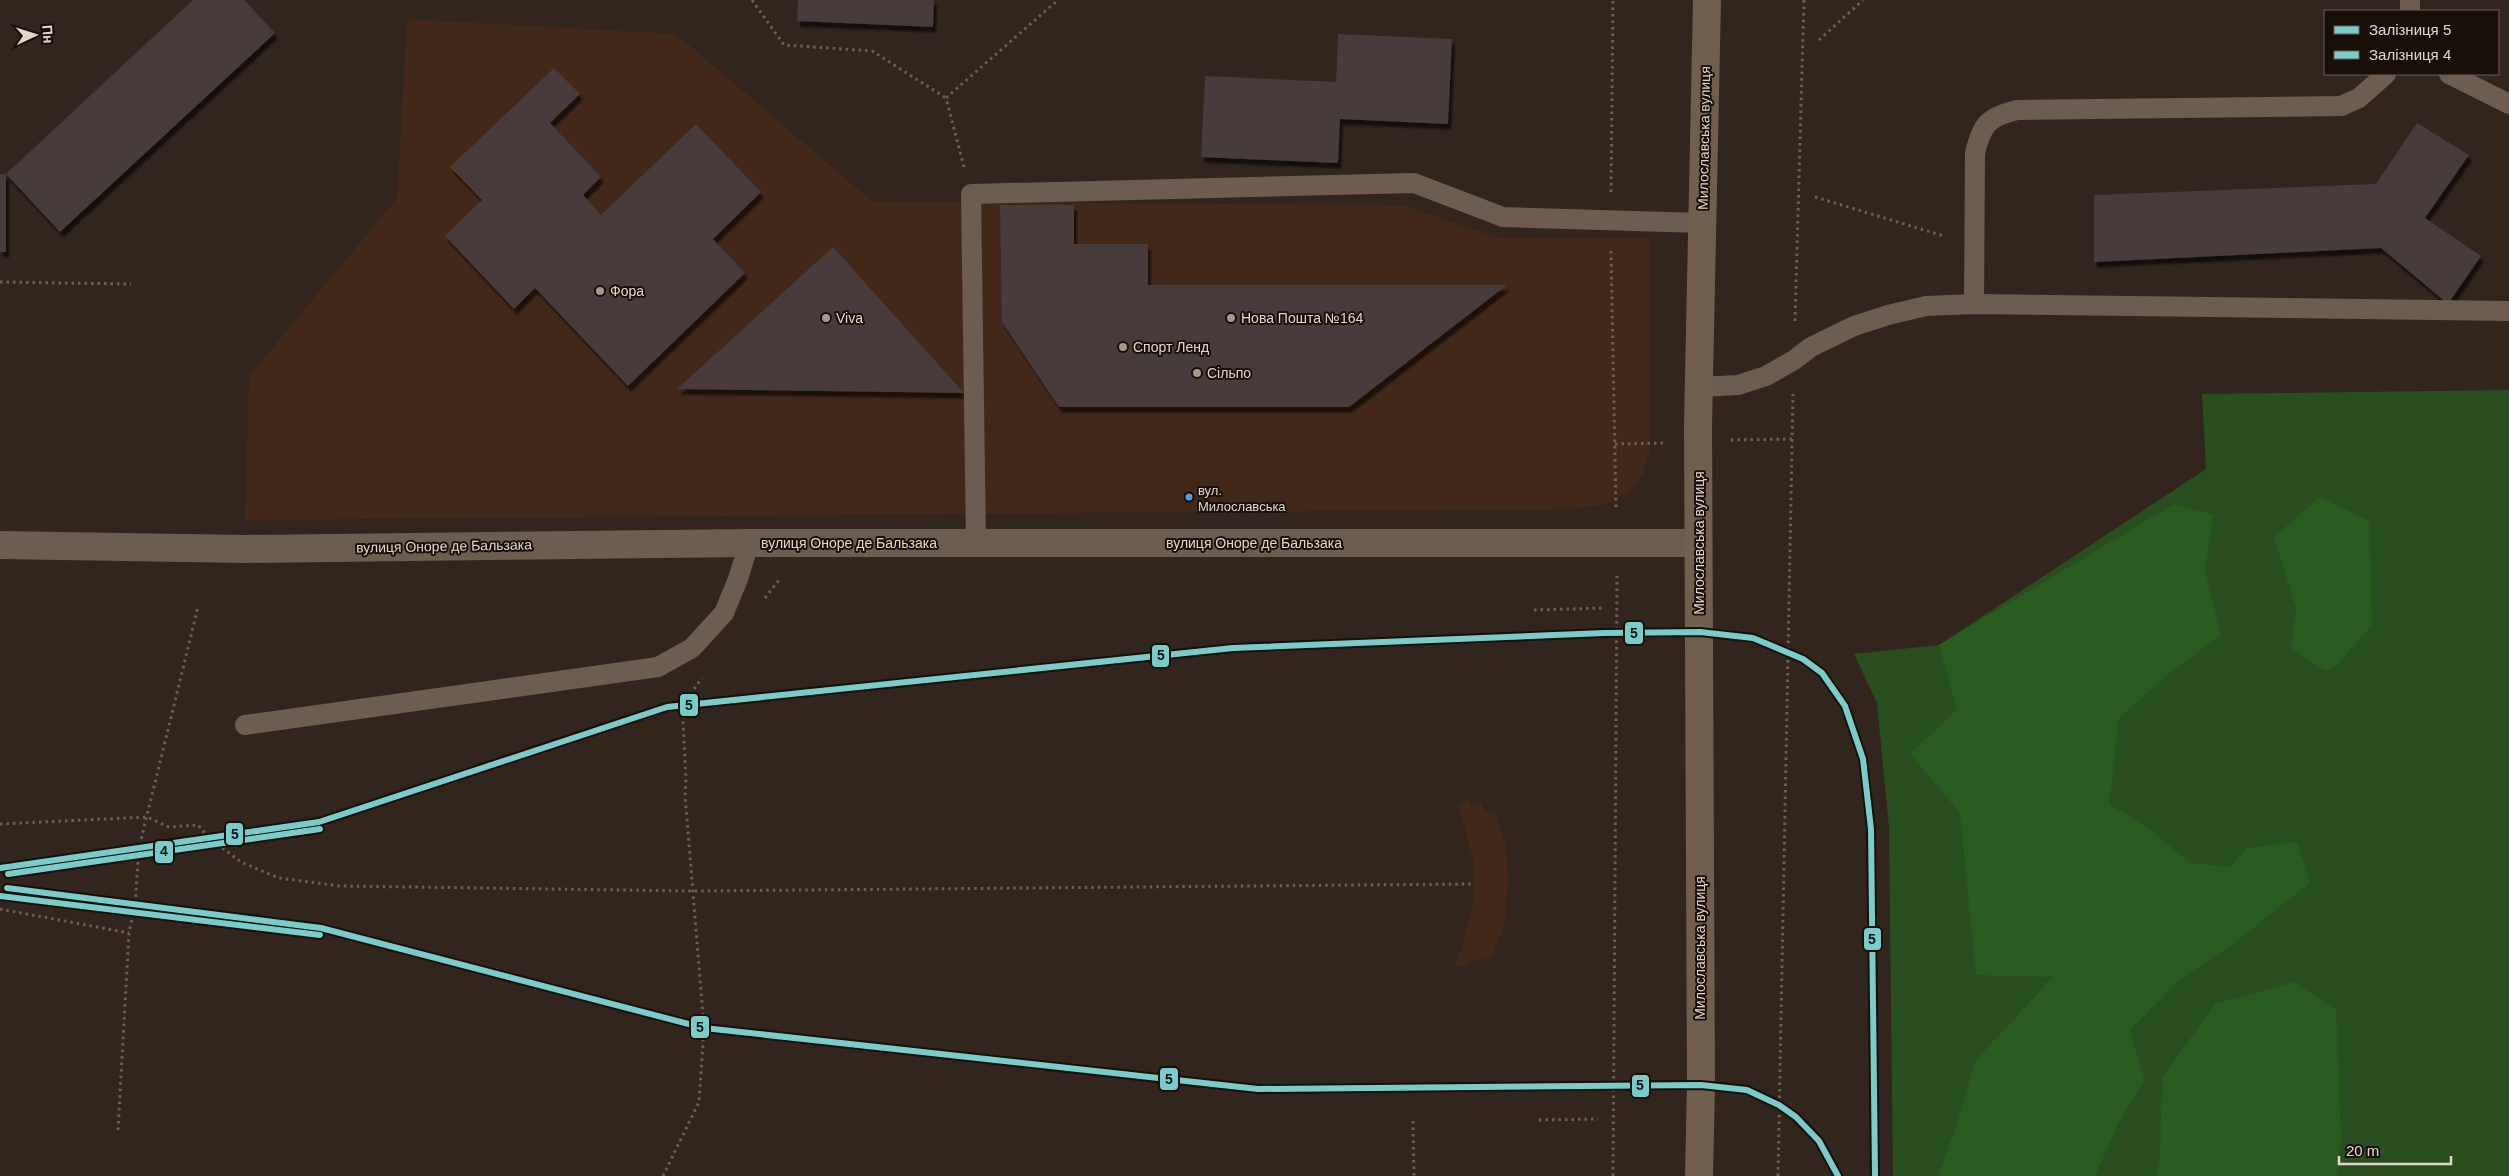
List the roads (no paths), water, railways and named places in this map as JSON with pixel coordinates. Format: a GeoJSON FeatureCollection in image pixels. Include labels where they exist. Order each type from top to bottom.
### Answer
{"type":"FeatureCollection","features":[{"type":"Feature","properties":{"kind":"main road","name":"Милославська вулиця"},"geometry":{"type":"LineString","coordinates":[[1699,1176],[1701,1075],[1699,386],[1707,0]]}},
{"type":"Feature","properties":{"kind":"street","name":"вулиця Оноре де Бальзака"},"geometry":{"type":"LineString","coordinates":[[0,545],[245,548],[748,543],[1698,543]]}},
{"type":"Feature","properties":{"kind":"lane"},"geometry":{"type":"LineString","coordinates":[[1974,304],[1975,154],[1980,133],[1990,119],[1999,114],[2017,110],[2341,106],[2359,98],[2385,75]]}},
{"type":"Feature","properties":{"kind":"lane"},"geometry":{"type":"LineString","coordinates":[[2451,75],[2509,104]]}},
{"type":"Feature","properties":{"kind":"lane"},"geometry":{"type":"LineString","coordinates":[[976,544],[971,194],[1414,183],[1503,217],[1702,223]]}},
{"type":"Feature","properties":{"kind":"lane"},"geometry":{"type":"LineString","coordinates":[[1699,386],[1738,385],[1766,376],[1794,360],[1811,347],[1854,326],[1879,317],[1926,306],[1974,304],[2509,311]]}},
{"type":"Feature","properties":{"kind":"lane"},"geometry":{"type":"LineString","coordinates":[[245,724],[658,667],[692,648],[724,613],[738,579],[748,543]]}},
{"type":"Feature","properties":{"kind":"rail line","name":"5"},"geometry":{"type":"LineString","coordinates":[[0,868],[319,822],[667,707],[1233,648],[1604,633],[1700,632],[1753,638],[1803,659],[1822,673],[1845,706],[1863,759],[1871,829],[1875,1176]]}},
{"type":"Feature","properties":{"kind":"rail line","name":"4"},"geometry":{"type":"LineString","coordinates":[[8,874],[320,829]]}},
{"type":"Feature","properties":{"kind":"rail line","name":"5"},"geometry":{"type":"LineString","coordinates":[[7,888],[321,928],[704,1028],[1258,1089],[1701,1085],[1747,1090],[1779,1105],[1796,1117],[1819,1141],[1838,1176]]}},
{"type":"Feature","properties":{"kind":"rail line","name":"4"},"geometry":{"type":"LineString","coordinates":[[0,896],[320,935]]}},
{"type":"Feature","properties":{"kind":"place","name":"Фора"},"geometry":{"type":"Point","coordinates":[600,291]}},
{"type":"Feature","properties":{"kind":"place","name":"Viva"},"geometry":{"type":"Point","coordinates":[826,318]}},
{"type":"Feature","properties":{"kind":"place","name":"Нова Пошта №164"},"geometry":{"type":"Point","coordinates":[1231,318]}},
{"type":"Feature","properties":{"kind":"place","name":"Спорт Ленд"},"geometry":{"type":"Point","coordinates":[1123,347]}},
{"type":"Feature","properties":{"kind":"place","name":"Сільпо"},"geometry":{"type":"Point","coordinates":[1197,373]}},
{"type":"Feature","properties":{"kind":"place","name":"вул. Милославська"},"geometry":{"type":"Point","coordinates":[1189,497]}}]}
